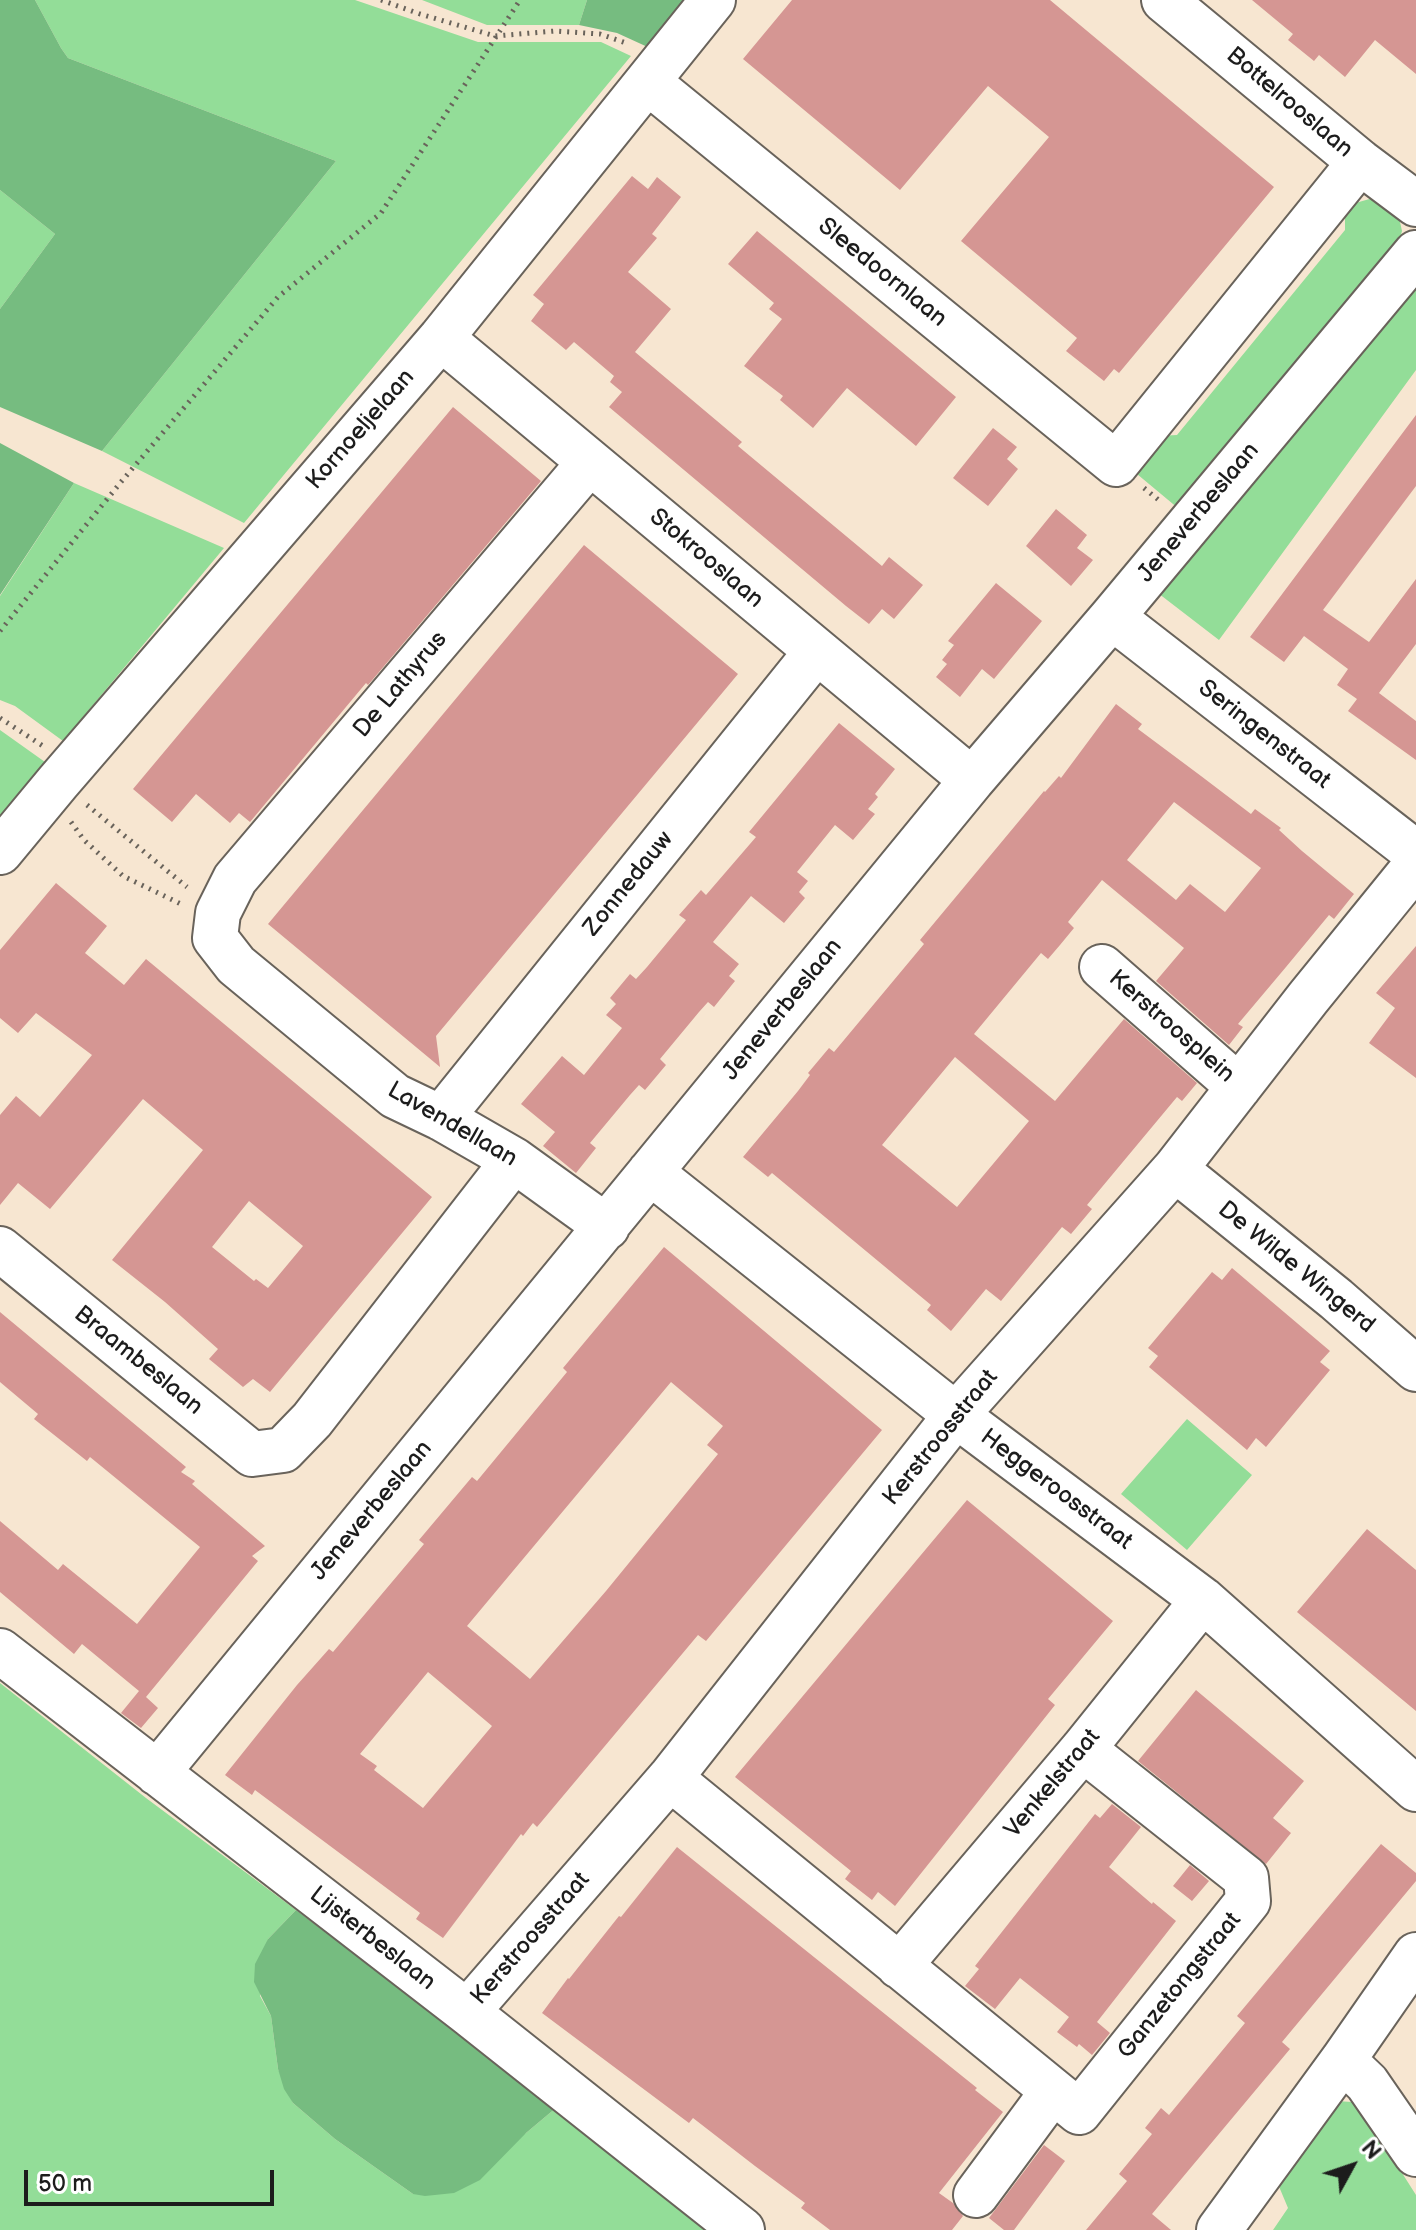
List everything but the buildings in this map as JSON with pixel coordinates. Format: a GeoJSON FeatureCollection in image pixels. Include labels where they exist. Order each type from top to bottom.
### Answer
{"type":"FeatureCollection","features":[{"type":"Feature","properties":{"kind":"street","name":"Kornoeljelaan"},"geometry":{"type":"LineString","coordinates":[[0,852],[441,338],[713,0]]}},
{"type":"Feature","properties":{"kind":"street","name":"Bottelrooslaan"},"geometry":{"type":"LineString","coordinates":[[1164,0],[1360,162],[1416,204]]}},
{"type":"Feature","properties":{"kind":"street","name":"Sleedoornlaan"},"geometry":{"type":"LineString","coordinates":[[654,74],[1116,464]]}},
{"type":"Feature","properties":{"kind":"street"},"geometry":{"type":"LineString","coordinates":[[1116,464],[1360,162]]}},
{"type":"Feature","properties":{"kind":"street","name":"Jeneverbeslaan"},"geometry":{"type":"LineString","coordinates":[[157,1773],[972,780],[1415,256]]}},
{"type":"Feature","properties":{"kind":"street","name":"Stokrooslaan"},"geometry":{"type":"LineString","coordinates":[[441,338],[972,780]]}},
{"type":"Feature","properties":{"kind":"street","name":"De Lathyrus"},"geometry":{"type":"LineString","coordinates":[[218,913],[235,879],[590,462]]}},
{"type":"Feature","properties":{"kind":"street","name":"Seringenstraat"},"geometry":{"type":"LineString","coordinates":[[1112,617],[1416,853]]}},
{"type":"Feature","properties":{"kind":"street","name":"Zonnedauw"},"geometry":{"type":"LineString","coordinates":[[441,1118],[817,651]]}},
{"type":"Feature","properties":{"kind":"street","name":"Kerstroosstraat"},"geometry":{"type":"LineString","coordinates":[[467,2012],[670,1778],[956,1415],[1175,1169],[1416,865]]}},
{"type":"Feature","properties":{"kind":"street","name":"Lavendellaan"},"geometry":{"type":"LineString","coordinates":[[218,913],[215,938],[236,965],[395,1096],[441,1118],[514,1160],[607,1227]]}},
{"type":"Feature","properties":{"kind":"street","name":"Kerstroosplein"},"geometry":{"type":"LineString","coordinates":[[1102,967],[1239,1087]]}},
{"type":"Feature","properties":{"kind":"street","name":"Braambeslaan"},"geometry":{"type":"LineString","coordinates":[[0,1249],[252,1454],[283,1450],[312,1420],[514,1160]]}},
{"type":"Feature","properties":{"kind":"street","name":"De Wilde Wingerd"},"geometry":{"type":"LineString","coordinates":[[1175,1169],[1336,1299],[1416,1369]]}},
{"type":"Feature","properties":{"kind":"street","name":"Heggeroosstraat"},"geometry":{"type":"LineString","coordinates":[[650,1172],[956,1415],[1203,1600],[1416,1789]]}},
{"type":"Feature","properties":{"kind":"street","name":"Venkelstraat"},"geometry":{"type":"LineString","coordinates":[[899,1966],[1083,1749],[1203,1600]]}},
{"type":"Feature","properties":{"kind":"street","name":"Lijsterbeslaan"},"geometry":{"type":"LineString","coordinates":[[0,1651],[467,2012],[742,2230]]}},
{"type":"Feature","properties":{"kind":"street","name":"Ganzetongstraat"},"geometry":{"type":"LineString","coordinates":[[976,2195],[1066,2102],[1248,1901],[1246,1878],[1083,1749]]}},
{"type":"Feature","properties":{"kind":"street"},"geometry":{"type":"LineString","coordinates":[[670,1778],[1066,2102]]}},
{"type":"Feature","properties":{"kind":"street"},"geometry":{"type":"LineString","coordinates":[[1219,2230],[1416,1955]]}},
{"type":"Feature","properties":{"kind":"street"},"geometry":{"type":"LineString","coordinates":[[1343,2060],[1367,2083],[1416,2154]]}},
{"type":"Feature","properties":{"kind":"path"},"geometry":{"type":"LineString","coordinates":[[381,0],[495,36],[555,31],[600,34],[627,43],[654,74]]}},
{"type":"Feature","properties":{"kind":"path"},"geometry":{"type":"LineString","coordinates":[[0,631],[278,297],[381,213],[520,0]]}},
{"type":"Feature","properties":{"kind":"path"},"geometry":{"type":"LineString","coordinates":[[1116,464],[1189,524]]}},
{"type":"Feature","properties":{"kind":"path"},"geometry":{"type":"LineString","coordinates":[[58,782],[218,913]]}},
{"type":"Feature","properties":{"kind":"path"},"geometry":{"type":"LineString","coordinates":[[58,782],[70,820],[84,840],[123,876],[201,914],[218,913]]}},
{"type":"Feature","properties":{"kind":"green space"},"geometry":{"type":"Polygon","coordinates":[[[0,0],[35,0],[68,58],[336,161],[102,451],[0,407],[0,309],[55,234],[0,190],[0,0]]]}},
{"type":"Feature","properties":{"kind":"green space"},"geometry":{"type":"Polygon","coordinates":[[[35,0],[355,0],[478,42],[601,42],[631,56],[244,523],[102,451],[336,161],[68,58],[35,0]]]}},
{"type":"Feature","properties":{"kind":"green space"},"geometry":{"type":"Polygon","coordinates":[[[422,0],[587,0],[579,25],[487,25],[422,0]]]}},
{"type":"Feature","properties":{"kind":"green space"},"geometry":{"type":"Polygon","coordinates":[[[587,0],[688,0],[652,49],[617,33],[579,25],[587,0]]]}},
{"type":"Feature","properties":{"kind":"green space"},"geometry":{"type":"Polygon","coordinates":[[[0,190],[55,234],[0,309],[0,190]]]}},
{"type":"Feature","properties":{"kind":"green space"},"geometry":{"type":"Polygon","coordinates":[[[1373,198],[1398,213],[1402,231],[1397,249],[1179,509],[1131,469],[1158,436],[1177,435],[1345,230],[1345,212],[1352,204],[1373,198]]]}},
{"type":"Feature","properties":{"kind":"green space"},"geometry":{"type":"Polygon","coordinates":[[[1416,277],[1416,370],[1219,640],[1154,590],[1416,277]]]}},
{"type":"Feature","properties":{"kind":"green space"},"geometry":{"type":"Polygon","coordinates":[[[0,443],[74,483],[0,595],[0,443]]]}},
{"type":"Feature","properties":{"kind":"green space"},"geometry":{"type":"Polygon","coordinates":[[[74,483],[224,548],[63,741],[15,706],[0,700],[0,596],[74,483]]]}},
{"type":"Feature","properties":{"kind":"green space"},"geometry":{"type":"Polygon","coordinates":[[[0,730],[45,762],[0,817],[0,730]]]}},
{"type":"Feature","properties":{"kind":"green space"},"geometry":{"type":"Polygon","coordinates":[[[1187,1419],[1252,1475],[1187,1550],[1121,1494],[1187,1419]]]}},
{"type":"Feature","properties":{"kind":"green space"},"geometry":{"type":"Polygon","coordinates":[[[0,1683],[146,1798],[296,1910],[268,1939],[260,1996],[271,2016],[278,2069],[293,2103],[335,2139],[413,2194],[526,2133],[557,2107],[721,2230],[0,2230],[0,1683]]]}},
{"type":"Feature","properties":{"kind":"green space"},"geometry":{"type":"Polygon","coordinates":[[[296,1910],[557,2107],[526,2133],[480,2180],[454,2193],[413,2194],[335,2139],[293,2103],[284,2089],[278,2069],[271,2016],[254,1982],[255,1964],[268,1939],[296,1910]]]}},
{"type":"Feature","properties":{"kind":"green space"},"geometry":{"type":"Polygon","coordinates":[[[1336,2101],[1352,2102],[1362,2110],[1416,2195],[1416,2230],[1273,2230],[1288,2208],[1275,2177],[1336,2101]]]}}]}
